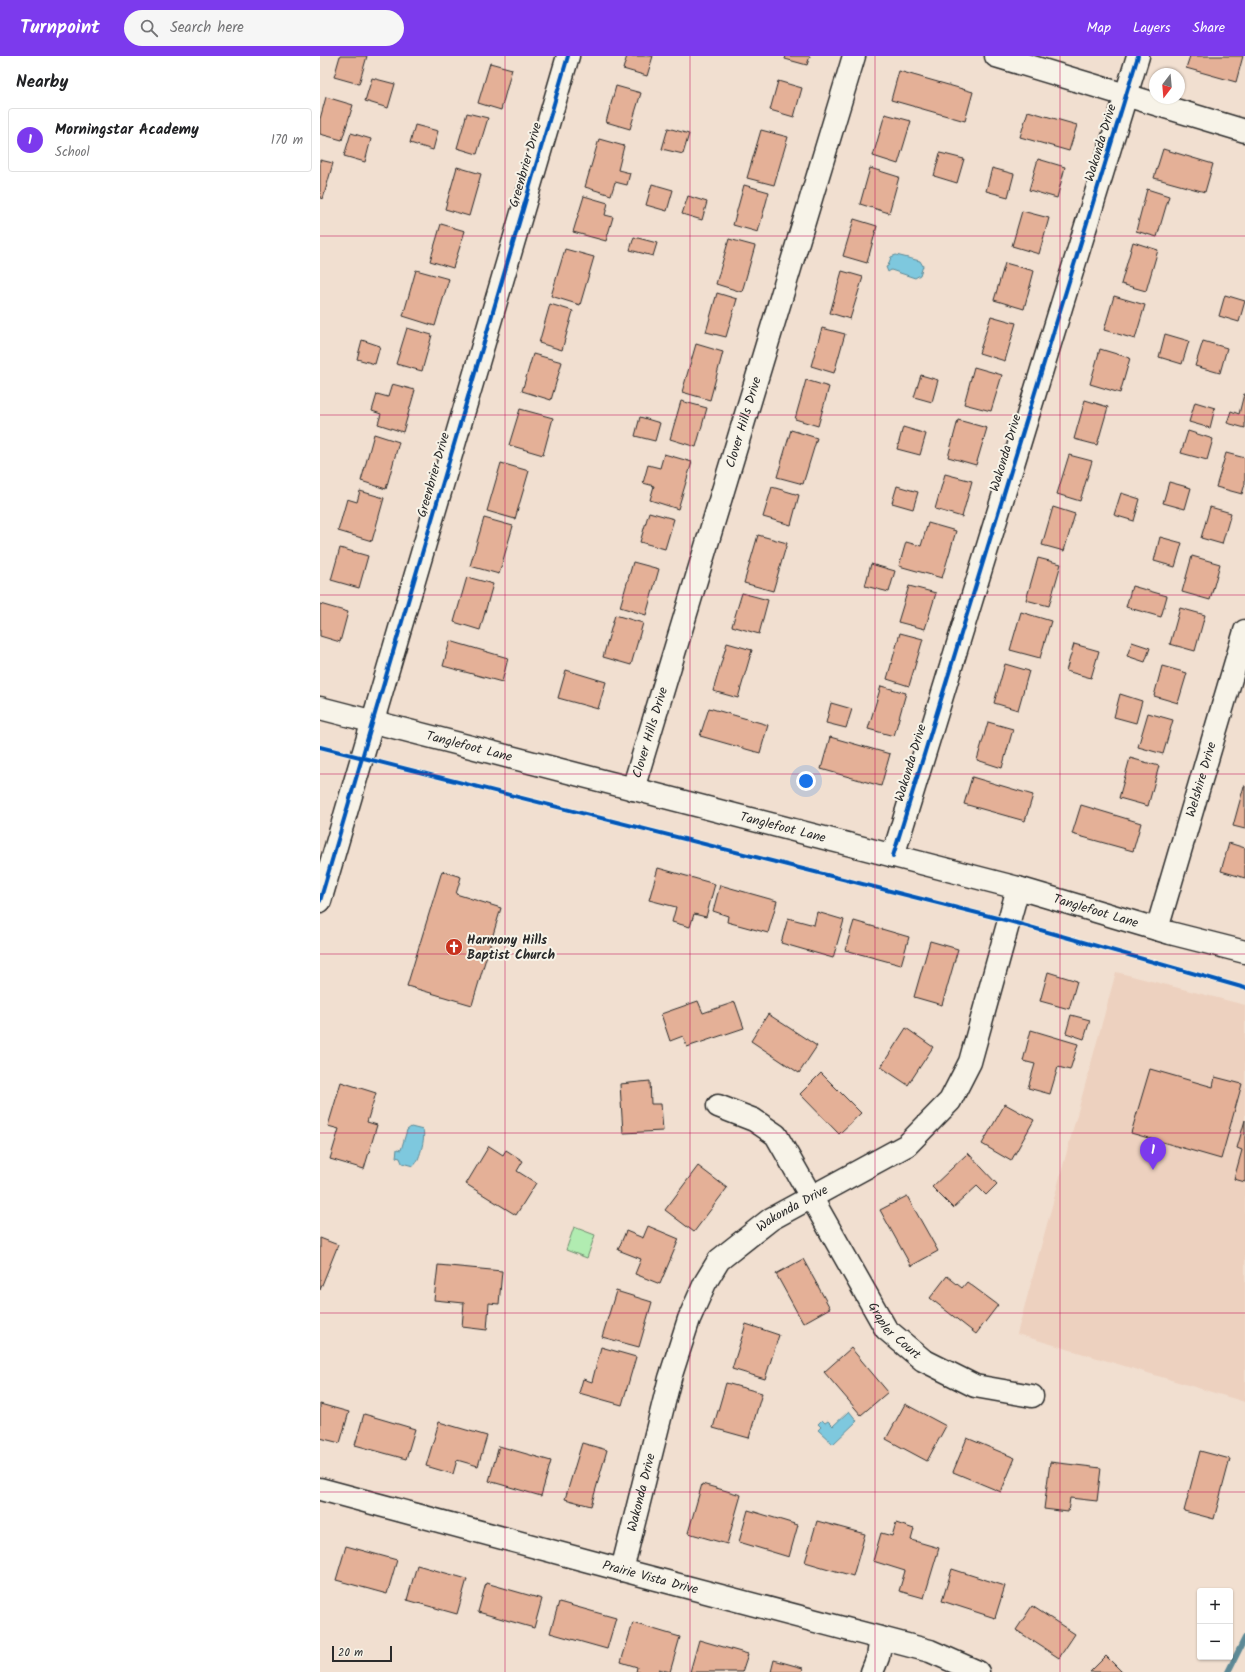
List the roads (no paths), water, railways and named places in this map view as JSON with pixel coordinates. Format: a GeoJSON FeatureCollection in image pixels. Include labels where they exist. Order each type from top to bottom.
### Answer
{"type":"FeatureCollection","features":[{"type":"Feature","properties":{"kind":"street","name":"Greenbrier Drive"},"geometry":{"type":"LineString","coordinates":[[320,901],[568,56]]}},
{"type":"Feature","properties":{"kind":"street","name":"Clover Hills Drive"},"geometry":{"type":"LineString","coordinates":[[633,789],[854,56]]}},
{"type":"Feature","properties":{"kind":"street"},"geometry":{"type":"LineString","coordinates":[[996,56],[1245,131]]}},
{"type":"Feature","properties":{"kind":"street","name":"Wakonda Drive"},"geometry":{"type":"LineString","coordinates":[[893,856],[1138,56]]}},
{"type":"Feature","properties":{"kind":"street","name":"Welshire Drive"},"geometry":{"type":"LineString","coordinates":[[1157,929],[1245,631]]}},
{"type":"Feature","properties":{"kind":"street","name":"Tanglefoot Lane"},"geometry":{"type":"LineString","coordinates":[[320,708],[1018,888],[1157,929],[1245,952]]}},
{"type":"Feature","properties":{"kind":"street","name":"Wakonda Drive"},"geometry":{"type":"LineString","coordinates":[[622,1570],[670,1378],[689,1319],[705,1283],[719,1260],[771,1219],[907,1145],[950,1101],[970,1062],[1018,888]]}},
{"type":"Feature","properties":{"kind":"street","name":"Grapler Court"},"geometry":{"type":"LineString","coordinates":[[718,1106],[754,1120],[776,1135],[886,1329],[923,1360],[975,1386],[1032,1396]]}},
{"type":"Feature","properties":{"kind":"street","name":"Prairie Vista Drive"},"geometry":{"type":"LineString","coordinates":[[320,1489],[930,1651],[978,1672]]}},
{"type":"Feature","properties":{"kind":"street"},"geometry":{"type":"LineString","coordinates":[[872,1672],[878,1657],[881,1638]]}},
{"type":"Feature","properties":{"kind":"water"},"geometry":{"type":"Polygon","coordinates":[[[896,255],[920,261],[923,266],[920,275],[915,278],[891,270],[888,272],[886,267],[888,266],[891,257],[896,255]]]}},
{"type":"Feature","properties":{"kind":"water"},"geometry":{"type":"Polygon","coordinates":[[[411,1127],[423,1130],[424,1133],[420,1155],[413,1166],[402,1163],[400,1158],[396,1157],[397,1149],[401,1150],[407,1130],[411,1127]]]}},
{"type":"Feature","properties":{"kind":"water"},"geometry":{"type":"Polygon","coordinates":[[[849,1411],[857,1421],[833,1444],[818,1430],[821,1427],[818,1424],[822,1420],[825,1423],[828,1421],[833,1426],[849,1411]]]}},
{"type":"Feature","properties":{"kind":"waterway"},"geometry":{"type":"LineString","coordinates":[[1228,1672],[1245,1638]]}},
{"type":"Feature","properties":{"kind":"place","name":"Harmony Hills Baptist Church"},"geometry":{"type":"Point","coordinates":[454,947]}},
{"type":"Feature","properties":{"kind":"place","name":"Morningstar Academy"},"geometry":{"type":"Point","coordinates":[1153,1170]}}]}
